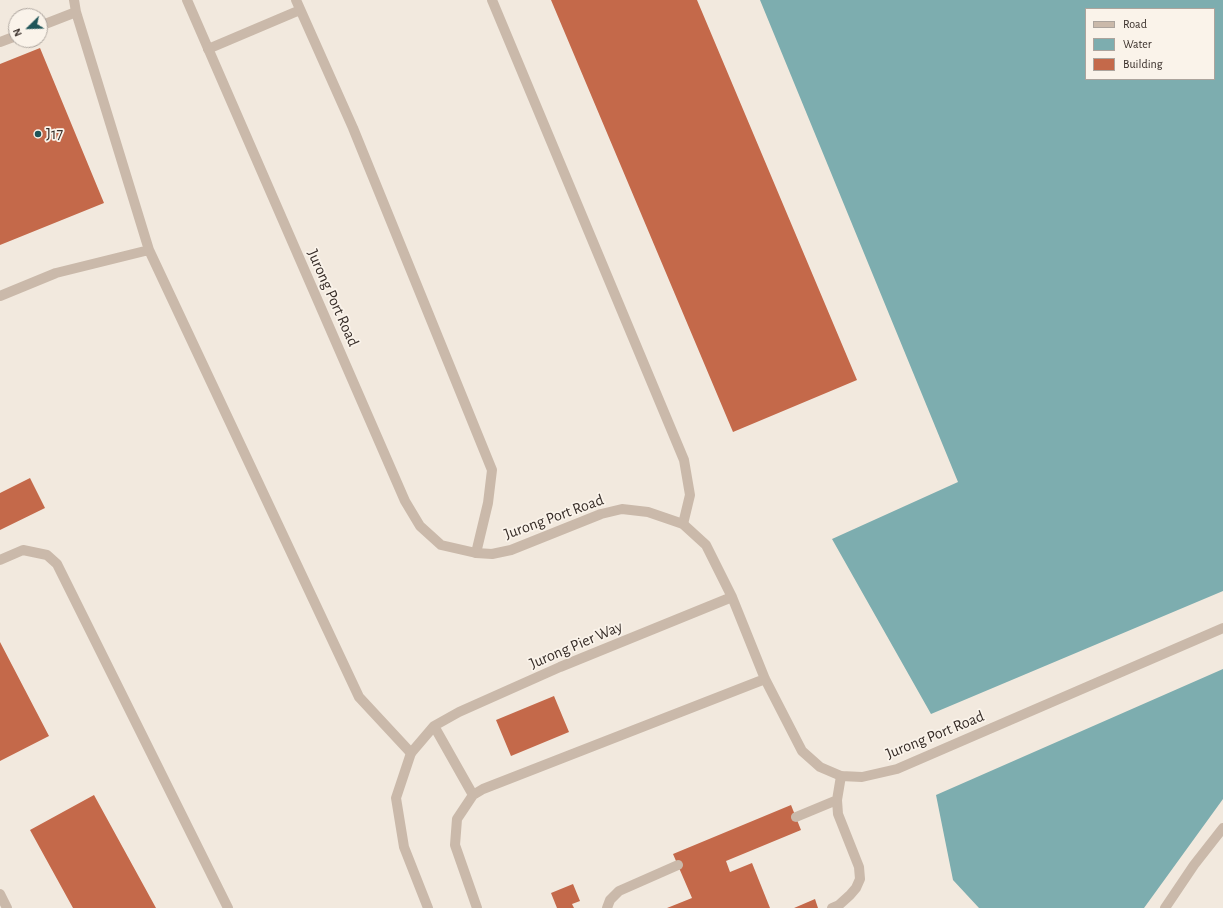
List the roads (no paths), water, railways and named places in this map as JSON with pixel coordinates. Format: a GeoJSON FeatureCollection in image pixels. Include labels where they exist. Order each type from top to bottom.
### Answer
{"type":"FeatureCollection","features":[{"type":"Feature","properties":{"kind":"street"},"geometry":{"type":"LineString","coordinates":[[74,0],[76,12],[149,250],[359,697],[411,753]]}},
{"type":"Feature","properties":{"kind":"street","name":"Jurong Port Road"},"geometry":{"type":"LineString","coordinates":[[187,0],[405,500],[420,526],[441,545],[476,553],[492,554],[511,550],[601,514],[622,509],[648,512],[683,524],[706,545],[732,597],[765,679],[802,751],[820,767],[841,776],[862,777],[897,769],[1223,628]]}},
{"type":"Feature","properties":{"kind":"street"},"geometry":{"type":"LineString","coordinates":[[296,0],[353,128],[492,470],[488,503],[476,553]]}},
{"type":"Feature","properties":{"kind":"street"},"geometry":{"type":"LineString","coordinates":[[492,0],[684,460],[690,495],[683,524]]}},
{"type":"Feature","properties":{"kind":"street"},"geometry":{"type":"LineString","coordinates":[[208,49],[300,10]]}},
{"type":"Feature","properties":{"kind":"street"},"geometry":{"type":"LineString","coordinates":[[48,23],[76,12]]}},
{"type":"Feature","properties":{"kind":"street"},"geometry":{"type":"LineString","coordinates":[[0,296],[56,273],[149,250]]}},
{"type":"Feature","properties":{"kind":"street"},"geometry":{"type":"LineString","coordinates":[[0,560],[23,550],[47,555],[57,564],[228,908]]}},
{"type":"Feature","properties":{"kind":"street","name":"Jurong Pier Way"},"geometry":{"type":"LineString","coordinates":[[428,908],[404,847],[396,798],[411,753],[434,726],[459,712],[560,667],[732,597]]}},
{"type":"Feature","properties":{"kind":"street"},"geometry":{"type":"LineString","coordinates":[[478,908],[455,845],[457,819],[473,795],[483,789],[765,679]]}},
{"type":"Feature","properties":{"kind":"street"},"geometry":{"type":"LineString","coordinates":[[434,726],[473,795]]}},
{"type":"Feature","properties":{"kind":"street"},"geometry":{"type":"LineString","coordinates":[[832,908],[850,895],[856,888],[860,879],[859,867],[838,814],[837,800],[841,776]]}},
{"type":"Feature","properties":{"kind":"street"},"geometry":{"type":"LineString","coordinates":[[796,817],[837,800]]}},
{"type":"Feature","properties":{"kind":"street"},"geometry":{"type":"LineString","coordinates":[[1165,908],[1194,865],[1223,828]]}},
{"type":"Feature","properties":{"kind":"street"},"geometry":{"type":"LineString","coordinates":[[607,908],[610,900],[619,891],[678,865]]}},
{"type":"Feature","properties":{"kind":"street"},"geometry":{"type":"LineString","coordinates":[[0,894],[7,908]]}},
{"type":"Feature","properties":{"kind":"water"},"geometry":{"type":"Polygon","coordinates":[[[760,0],[1223,0],[1223,591],[931,714],[832,539],[958,482],[760,0]]]}},
{"type":"Feature","properties":{"kind":"water"},"geometry":{"type":"Polygon","coordinates":[[[1223,669],[1223,799],[1144,908],[979,908],[953,880],[936,795],[1223,669]]]}},
{"type":"Feature","properties":{"kind":"place","name":"J17"},"geometry":{"type":"Point","coordinates":[38,134]}}]}
